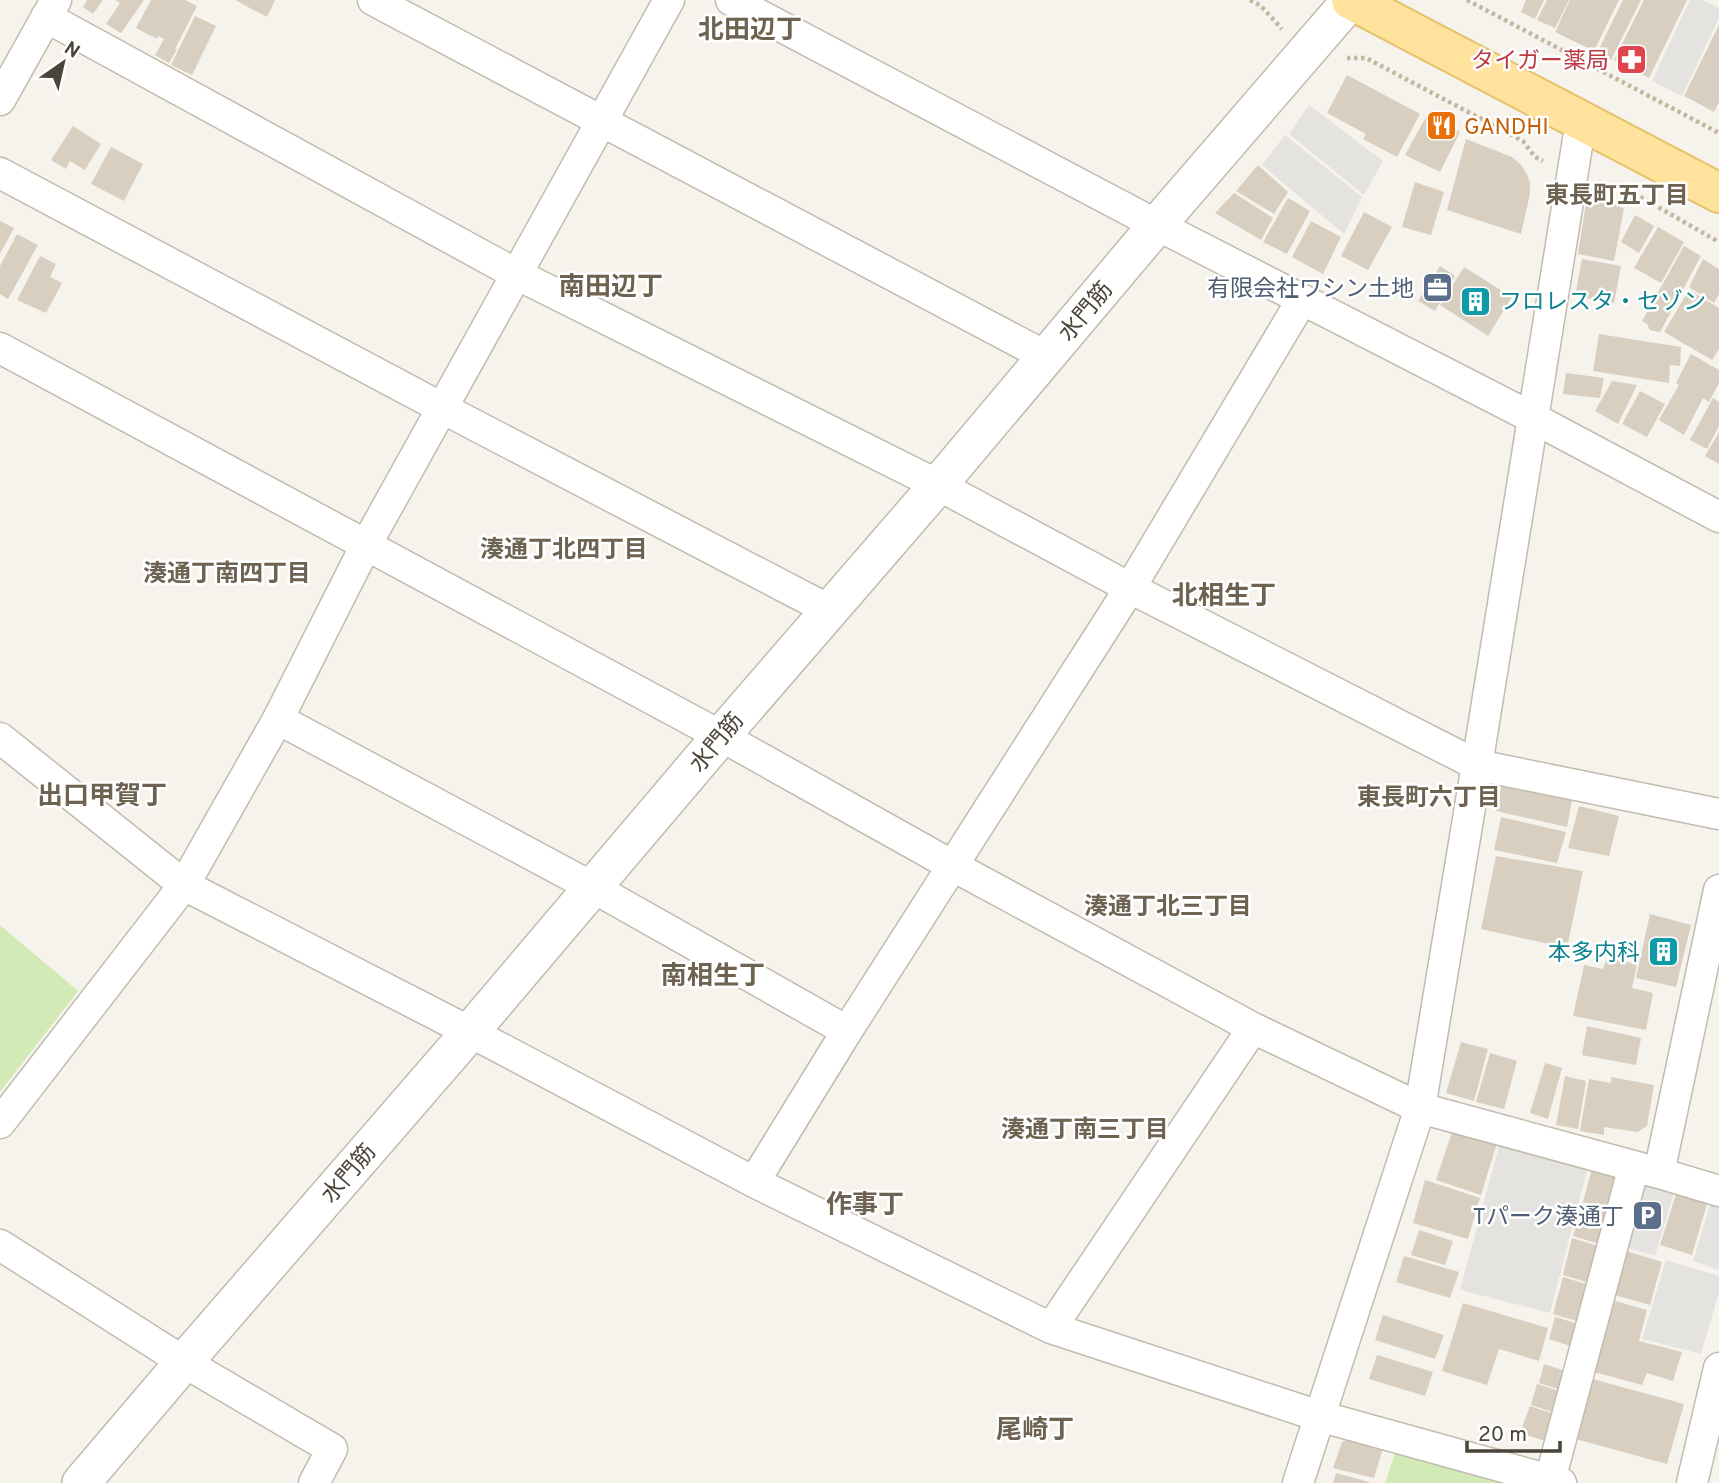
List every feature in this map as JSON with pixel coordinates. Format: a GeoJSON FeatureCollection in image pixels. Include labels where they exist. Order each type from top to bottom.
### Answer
{"type":"FeatureCollection","features":[{"type":"Feature","properties":{"kind":"main road"},"geometry":{"type":"LineString","coordinates":[[1351,0],[1719,193]]}},
{"type":"Feature","properties":{"kind":"street"},"geometry":{"type":"LineString","coordinates":[[373,0],[1047,357]]}},
{"type":"Feature","properties":{"kind":"street"},"geometry":{"type":"LineString","coordinates":[[0,1123],[184,885],[278,719],[366,545],[668,0]]}},
{"type":"Feature","properties":{"kind":"street"},"geometry":{"type":"LineString","coordinates":[[731,0],[1719,517]]}},
{"type":"Feature","properties":{"kind":"street","name":"水門筋"},"geometry":{"type":"LineString","coordinates":[[81,1483],[470,1032],[1351,0]]}},
{"type":"Feature","properties":{"kind":"street"},"geometry":{"type":"LineString","coordinates":[[0,100],[51,9],[516,274],[938,485],[1130,588],[1477,765],[1719,814]]}},
{"type":"Feature","properties":{"kind":"street"},"geometry":{"type":"LineString","coordinates":[[1298,1483],[1420,1108],[1581,121]]}},
{"type":"Feature","properties":{"kind":"street"},"geometry":{"type":"LineString","coordinates":[[0,173],[830,610]]}},
{"type":"Feature","properties":{"kind":"street"},"geometry":{"type":"LineString","coordinates":[[754,1182],[847,1031],[1130,588],[1303,300]]}},
{"type":"Feature","properties":{"kind":"street"},"geometry":{"type":"LineString","coordinates":[[0,348],[721,736],[953,866],[1253,1028],[1420,1108],[1719,1191]]}},
{"type":"Feature","properties":{"kind":"street"},"geometry":{"type":"LineString","coordinates":[[278,719],[592,887],[847,1031]]}},
{"type":"Feature","properties":{"kind":"street"},"geometry":{"type":"LineString","coordinates":[[0,738],[184,885],[754,1182],[1051,1328],[1319,1416],[1555,1481],[1646,1169],[1719,890]]}},
{"type":"Feature","properties":{"kind":"street"},"geometry":{"type":"LineString","coordinates":[[1051,1328],[1253,1028]]}},
{"type":"Feature","properties":{"kind":"street"},"geometry":{"type":"LineString","coordinates":[[0,1245],[184,1362],[332,1449],[314,1483]]}},
{"type":"Feature","properties":{"kind":"street"},"geometry":{"type":"LineString","coordinates":[[1692,1483],[1719,1368]]}},
{"type":"Feature","properties":{"kind":"path"},"geometry":{"type":"LineString","coordinates":[[1250,0],[1263,3],[1280,28],[1339,57],[1366,58],[1522,141],[1535,157],[1595,189],[1623,187],[1719,242]]}},
{"type":"Feature","properties":{"kind":"path"},"geometry":{"type":"LineString","coordinates":[[1467,0],[1719,133]]}},
{"type":"Feature","properties":{"kind":"green space"},"geometry":{"type":"Polygon","coordinates":[[[0,925],[78,991],[0,1092],[0,925]]]}},
{"type":"Feature","properties":{"kind":"green space"},"geometry":{"type":"Polygon","coordinates":[[[1397,1447],[1519,1483],[1385,1483],[1397,1447]]]}},
{"type":"Feature","properties":{"kind":"shaded area"},"geometry":{"type":"Polygon","coordinates":[[[1690,0],[1702,0],[1719,8],[1719,18],[1682,96],[1652,81],[1690,0]]]}},
{"type":"Feature","properties":{"kind":"shaded area"},"geometry":{"type":"Polygon","coordinates":[[[1309,105],[1383,161],[1364,195],[1289,134],[1309,105]]]}},
{"type":"Feature","properties":{"kind":"shaded area"},"geometry":{"type":"Polygon","coordinates":[[[1285,135],[1362,197],[1344,234],[1262,165],[1285,135]]]}},
{"type":"Feature","properties":{"kind":"shaded area"},"geometry":{"type":"Polygon","coordinates":[[[1501,1139],[1589,1163],[1550,1313],[1460,1290],[1501,1139]]]}},
{"type":"Feature","properties":{"kind":"shaded area","name":"Tパーク湊通丁"},"geometry":{"type":"Polygon","coordinates":[[[1639,1175],[1676,1186],[1655,1256],[1618,1245],[1639,1175]]]}},
{"type":"Feature","properties":{"kind":"shaded area"},"geometry":{"type":"Polygon","coordinates":[[[1712,1198],[1719,1200],[1719,1270],[1693,1261],[1712,1198]]]}},
{"type":"Feature","properties":{"kind":"shaded area"},"geometry":{"type":"Polygon","coordinates":[[[1666,1260],[1719,1276],[1719,1292],[1701,1354],[1642,1339],[1666,1260]]]}},
{"type":"Feature","properties":{"kind":"building"},"geometry":{"type":"Polygon","coordinates":[[[87,0],[103,0],[93,14],[83,7],[87,0]]]}},
{"type":"Feature","properties":{"kind":"building"},"geometry":{"type":"Polygon","coordinates":[[[115,0],[144,0],[121,33],[106,24],[120,3],[115,0]]]}},
{"type":"Feature","properties":{"kind":"building"},"geometry":{"type":"Polygon","coordinates":[[[151,0],[185,0],[197,6],[169,63],[155,55],[164,39],[158,36],[157,39],[136,28],[151,0]]]}},
{"type":"Feature","properties":{"kind":"building"},"geometry":{"type":"Polygon","coordinates":[[[235,0],[275,0],[267,17],[235,0]]]}},
{"type":"Feature","properties":{"kind":"building"},"geometry":{"type":"Polygon","coordinates":[[[1526,0],[1544,0],[1535,19],[1521,12],[1526,0]]]}},
{"type":"Feature","properties":{"kind":"building"},"geometry":{"type":"Polygon","coordinates":[[[1547,0],[1569,0],[1555,28],[1537,20],[1547,0]]]}},
{"type":"Feature","properties":{"kind":"building"},"geometry":{"type":"Polygon","coordinates":[[[1570,0],[1619,0],[1594,51],[1555,32],[1570,0]]]}},
{"type":"Feature","properties":{"kind":"building"},"geometry":{"type":"Polygon","coordinates":[[[1623,0],[1641,0],[1611,60],[1597,53],[1623,0]]]}},
{"type":"Feature","properties":{"kind":"building"},"geometry":{"type":"Polygon","coordinates":[[[1644,0],[1687,0],[1649,78],[1614,60],[1644,0]]]}},
{"type":"Feature","properties":{"kind":"building"},"geometry":{"type":"Polygon","coordinates":[[[195,16],[216,26],[192,75],[171,65],[195,16]]]}},
{"type":"Feature","properties":{"kind":"building"},"geometry":{"type":"Polygon","coordinates":[[[1719,25],[1719,102],[1714,112],[1684,96],[1719,25]]]}},
{"type":"Feature","properties":{"kind":"building"},"geometry":{"type":"Polygon","coordinates":[[[1347,75],[1420,114],[1397,157],[1363,139],[1366,134],[1327,113],[1347,75]]]}},
{"type":"Feature","properties":{"kind":"building"},"geometry":{"type":"Polygon","coordinates":[[[1427,115],[1460,132],[1440,172],[1405,155],[1427,115]]]}},
{"type":"Feature","properties":{"kind":"building"},"geometry":{"type":"Polygon","coordinates":[[[73,126],[101,144],[85,170],[70,161],[66,169],[51,160],[73,126]]]}},
{"type":"Feature","properties":{"kind":"building"},"geometry":{"type":"Polygon","coordinates":[[[1466,139],[1512,157],[1527,174],[1530,194],[1521,234],[1447,210],[1466,139]]]}},
{"type":"Feature","properties":{"kind":"building"},"geometry":{"type":"Polygon","coordinates":[[[111,147],[143,164],[124,201],[91,184],[111,147]]]}},
{"type":"Feature","properties":{"kind":"building"},"geometry":{"type":"Polygon","coordinates":[[[1258,165],[1288,192],[1274,214],[1236,191],[1258,165]]]}},
{"type":"Feature","properties":{"kind":"building"},"geometry":{"type":"Polygon","coordinates":[[[1415,182],[1444,192],[1431,235],[1402,227],[1415,182]]]}},
{"type":"Feature","properties":{"kind":"building"},"geometry":{"type":"Polygon","coordinates":[[[1234,193],[1273,218],[1261,240],[1215,213],[1234,193]]]}},
{"type":"Feature","properties":{"kind":"building"},"geometry":{"type":"Polygon","coordinates":[[[1602,196],[1624,209],[1614,261],[1578,254],[1586,203],[1602,196]]]}},
{"type":"Feature","properties":{"kind":"building"},"geometry":{"type":"Polygon","coordinates":[[[1288,198],[1310,211],[1287,254],[1263,242],[1288,198]]]}},
{"type":"Feature","properties":{"kind":"building"},"geometry":{"type":"Polygon","coordinates":[[[1364,212],[1392,227],[1368,270],[1341,256],[1364,212]]]}},
{"type":"Feature","properties":{"kind":"building"},"geometry":{"type":"Polygon","coordinates":[[[1635,215],[1654,226],[1639,253],[1621,242],[1635,215]]]}},
{"type":"Feature","properties":{"kind":"building"},"geometry":{"type":"Polygon","coordinates":[[[0,221],[14,228],[0,254],[0,221]]]}},
{"type":"Feature","properties":{"kind":"building"},"geometry":{"type":"Polygon","coordinates":[[[1311,221],[1341,237],[1323,274],[1292,257],[1311,221]]]}},
{"type":"Feature","properties":{"kind":"building"},"geometry":{"type":"Polygon","coordinates":[[[1658,227],[1684,242],[1661,283],[1634,268],[1658,227]]]}},
{"type":"Feature","properties":{"kind":"building"},"geometry":{"type":"Polygon","coordinates":[[[17,234],[38,245],[8,299],[0,294],[0,266],[17,234]]]}},
{"type":"Feature","properties":{"kind":"building"},"geometry":{"type":"Polygon","coordinates":[[[1684,246],[1701,256],[1660,332],[1650,330],[1642,321],[1684,246]]]}},
{"type":"Feature","properties":{"kind":"building"},"geometry":{"type":"Polygon","coordinates":[[[40,256],[56,264],[50,277],[62,283],[46,313],[17,300],[40,256]]]}},
{"type":"Feature","properties":{"kind":"building"},"geometry":{"type":"Polygon","coordinates":[[[1582,259],[1621,266],[1614,303],[1575,296],[1582,259]]]}},
{"type":"Feature","properties":{"kind":"building"},"geometry":{"type":"Polygon","coordinates":[[[1703,259],[1719,269],[1719,294],[1714,303],[1689,287],[1703,259]]]}},
{"type":"Feature","properties":{"kind":"building","name":"有限会社ワシン土地"},"geometry":{"type":"Polygon","coordinates":[[[1440,266],[1455,276],[1435,311],[1418,301],[1440,266]]]}},
{"type":"Feature","properties":{"kind":"building","name":"フロレスタ・セゾン"},"geometry":{"type":"Polygon","coordinates":[[[1464,267],[1512,297],[1488,336],[1440,305],[1464,267]]]}},
{"type":"Feature","properties":{"kind":"building"},"geometry":{"type":"Polygon","coordinates":[[[1689,290],[1719,308],[1719,349],[1712,360],[1664,332],[1689,290]]]}},
{"type":"Feature","properties":{"kind":"building"},"geometry":{"type":"Polygon","coordinates":[[[1599,334],[1681,347],[1680,366],[1670,365],[1669,383],[1593,371],[1599,334]]]}},
{"type":"Feature","properties":{"kind":"building"},"geometry":{"type":"Polygon","coordinates":[[[1691,354],[1719,370],[1719,383],[1709,402],[1703,398],[1684,435],[1659,420],[1679,385],[1676,383],[1691,354]]]}},
{"type":"Feature","properties":{"kind":"building"},"geometry":{"type":"Polygon","coordinates":[[[1566,373],[1604,378],[1600,398],[1563,394],[1566,373]]]}},
{"type":"Feature","properties":{"kind":"building"},"geometry":{"type":"Polygon","coordinates":[[[1612,381],[1637,385],[1618,424],[1595,411],[1612,381]]]}},
{"type":"Feature","properties":{"kind":"building"},"geometry":{"type":"Polygon","coordinates":[[[1640,391],[1665,404],[1647,437],[1622,424],[1640,391]]]}},
{"type":"Feature","properties":{"kind":"building"},"geometry":{"type":"Polygon","coordinates":[[[1713,398],[1719,402],[1719,426],[1707,449],[1690,440],[1713,398]]]}},
{"type":"Feature","properties":{"kind":"building"},"geometry":{"type":"Polygon","coordinates":[[[1719,432],[1719,464],[1705,456],[1719,432]]]}},
{"type":"Feature","properties":{"kind":"building"},"geometry":{"type":"Polygon","coordinates":[[[1502,783],[1572,800],[1567,827],[1496,811],[1502,783]]]}},
{"type":"Feature","properties":{"kind":"building"},"geometry":{"type":"Polygon","coordinates":[[[1579,806],[1619,816],[1609,856],[1568,848],[1579,806]]]}},
{"type":"Feature","properties":{"kind":"building"},"geometry":{"type":"Polygon","coordinates":[[[1501,817],[1566,832],[1557,863],[1494,850],[1501,817]]]}},
{"type":"Feature","properties":{"kind":"building"},"geometry":{"type":"Polygon","coordinates":[[[1496,856],[1583,871],[1567,948],[1481,929],[1496,856]]]}},
{"type":"Feature","properties":{"kind":"building","name":"本多内科"},"geometry":{"type":"Polygon","coordinates":[[[1650,914],[1691,925],[1676,987],[1636,978],[1650,914]]]}},
{"type":"Feature","properties":{"kind":"building"},"geometry":{"type":"Polygon","coordinates":[[[1607,958],[1637,964],[1632,988],[1653,993],[1646,1030],[1573,1016],[1584,965],[1603,969],[1607,958]]]}},
{"type":"Feature","properties":{"kind":"building"},"geometry":{"type":"Polygon","coordinates":[[[1587,1026],[1641,1038],[1636,1065],[1582,1055],[1587,1026]]]}},
{"type":"Feature","properties":{"kind":"building"},"geometry":{"type":"Polygon","coordinates":[[[1461,1042],[1488,1049],[1474,1101],[1446,1093],[1461,1042]]]}},
{"type":"Feature","properties":{"kind":"building"},"geometry":{"type":"Polygon","coordinates":[[[1490,1053],[1517,1061],[1504,1109],[1476,1102],[1490,1053]]]}},
{"type":"Feature","properties":{"kind":"building"},"geometry":{"type":"Polygon","coordinates":[[[1545,1063],[1562,1068],[1548,1119],[1530,1113],[1545,1063]]]}},
{"type":"Feature","properties":{"kind":"building"},"geometry":{"type":"Polygon","coordinates":[[[1565,1076],[1586,1081],[1578,1129],[1556,1125],[1565,1076]]]}},
{"type":"Feature","properties":{"kind":"building"},"geometry":{"type":"Polygon","coordinates":[[[1611,1077],[1654,1085],[1647,1126],[1637,1132],[1604,1127],[1604,1135],[1580,1131],[1589,1079],[1611,1083],[1611,1077]]]}},
{"type":"Feature","properties":{"kind":"building"},"geometry":{"type":"Polygon","coordinates":[[[1453,1129],[1497,1143],[1481,1195],[1436,1180],[1453,1129]]]}},
{"type":"Feature","properties":{"kind":"building"},"geometry":{"type":"Polygon","coordinates":[[[1593,1165],[1626,1175],[1616,1212],[1583,1202],[1593,1165]]]}},
{"type":"Feature","properties":{"kind":"building"},"geometry":{"type":"Polygon","coordinates":[[[1425,1180],[1480,1198],[1468,1239],[1413,1223],[1425,1180]]]}},
{"type":"Feature","properties":{"kind":"building"},"geometry":{"type":"Polygon","coordinates":[[[1677,1191],[1708,1201],[1692,1255],[1660,1245],[1677,1191]]]}},
{"type":"Feature","properties":{"kind":"building"},"geometry":{"type":"Polygon","coordinates":[[[1583,1204],[1615,1214],[1606,1246],[1573,1236],[1583,1204]]]}},
{"type":"Feature","properties":{"kind":"building"},"geometry":{"type":"Polygon","coordinates":[[[1419,1230],[1453,1241],[1445,1265],[1411,1255],[1419,1230]]]}},
{"type":"Feature","properties":{"kind":"building"},"geometry":{"type":"Polygon","coordinates":[[[1572,1238],[1605,1248],[1596,1285],[1563,1275],[1572,1238]]]}},
{"type":"Feature","properties":{"kind":"building"},"geometry":{"type":"Polygon","coordinates":[[[1623,1250],[1662,1262],[1650,1305],[1611,1294],[1623,1250]]]}},
{"type":"Feature","properties":{"kind":"building"},"geometry":{"type":"Polygon","coordinates":[[[1404,1256],[1459,1272],[1450,1298],[1396,1282],[1404,1256]]]}},
{"type":"Feature","properties":{"kind":"building"},"geometry":{"type":"Polygon","coordinates":[[[1563,1277],[1596,1287],[1587,1324],[1553,1314],[1563,1277]]]}},
{"type":"Feature","properties":{"kind":"building"},"geometry":{"type":"Polygon","coordinates":[[[1615,1301],[1647,1310],[1639,1341],[1682,1352],[1673,1381],[1647,1373],[1642,1385],[1594,1372],[1615,1301]]]}},
{"type":"Feature","properties":{"kind":"building"},"geometry":{"type":"Polygon","coordinates":[[[1463,1303],[1548,1328],[1539,1361],[1499,1349],[1487,1385],[1442,1371],[1463,1303]]]}},
{"type":"Feature","properties":{"kind":"building"},"geometry":{"type":"Polygon","coordinates":[[[1383,1315],[1444,1335],[1435,1359],[1375,1340],[1383,1315]]]}},
{"type":"Feature","properties":{"kind":"building"},"geometry":{"type":"Polygon","coordinates":[[[1555,1317],[1586,1326],[1579,1349],[1549,1339],[1555,1317]]]}},
{"type":"Feature","properties":{"kind":"building"},"geometry":{"type":"Polygon","coordinates":[[[1377,1355],[1433,1372],[1425,1396],[1369,1379],[1377,1355]]]}},
{"type":"Feature","properties":{"kind":"building"},"geometry":{"type":"Polygon","coordinates":[[[1544,1364],[1572,1373],[1567,1392],[1539,1383],[1544,1364]]]}},
{"type":"Feature","properties":{"kind":"building"},"geometry":{"type":"Polygon","coordinates":[[[1589,1378],[1684,1404],[1667,1464],[1572,1438],[1589,1378]]]}},
{"type":"Feature","properties":{"kind":"building"},"geometry":{"type":"Polygon","coordinates":[[[1537,1384],[1566,1393],[1559,1414],[1531,1405],[1537,1384]]]}},
{"type":"Feature","properties":{"kind":"building"},"geometry":{"type":"Polygon","coordinates":[[[1530,1406],[1560,1416],[1552,1443],[1520,1433],[1530,1406]]]}},
{"type":"Feature","properties":{"kind":"building"},"geometry":{"type":"Polygon","coordinates":[[[1357,1436],[1384,1445],[1374,1478],[1333,1468],[1342,1442],[1357,1436]]]}},
{"type":"Feature","properties":{"kind":"building"},"geometry":{"type":"Polygon","coordinates":[[[1336,1473],[1369,1482],[1369,1483],[1333,1483],[1336,1473]]]}},
{"type":"Feature","properties":{"kind":"place","name":"タイガー薬局"},"geometry":{"type":"Point","coordinates":[1632,60]}},
{"type":"Feature","properties":{"kind":"place","name":"GANDHI"},"geometry":{"type":"Point","coordinates":[1441,126]}},
{"type":"Feature","properties":{"kind":"place","name":"有限会社ワシン土地"},"geometry":{"type":"Point","coordinates":[1437,288]}},
{"type":"Feature","properties":{"kind":"place","name":"フロレスタ・セゾン"},"geometry":{"type":"Point","coordinates":[1476,301]}},
{"type":"Feature","properties":{"kind":"place","name":"本多内科"},"geometry":{"type":"Point","coordinates":[1663,952]}},
{"type":"Feature","properties":{"kind":"place","name":"Tパーク湊通丁"},"geometry":{"type":"Point","coordinates":[1647,1216]}},
{"type":"Feature","properties":{"kind":"district","name":"北田辺丁"},"geometry":{"type":"Point","coordinates":[750,29]}},
{"type":"Feature","properties":{"kind":"district","name":"東長町五丁目"},"geometry":{"type":"Point","coordinates":[1617,195]}},
{"type":"Feature","properties":{"kind":"district","name":"南田辺丁"},"geometry":{"type":"Point","coordinates":[611,286]}},
{"type":"Feature","properties":{"kind":"district","name":"湊通丁北四丁目"},"geometry":{"type":"Point","coordinates":[564,549]}},
{"type":"Feature","properties":{"kind":"district","name":"湊通丁南四丁目"},"geometry":{"type":"Point","coordinates":[227,573]}},
{"type":"Feature","properties":{"kind":"district","name":"北相生丁"},"geometry":{"type":"Point","coordinates":[1224,595]}},
{"type":"Feature","properties":{"kind":"district","name":"出口甲賀丁"},"geometry":{"type":"Point","coordinates":[102,795]}},
{"type":"Feature","properties":{"kind":"district","name":"東長町六丁目"},"geometry":{"type":"Point","coordinates":[1429,797]}},
{"type":"Feature","properties":{"kind":"district","name":"湊通丁北三丁目"},"geometry":{"type":"Point","coordinates":[1168,906]}},
{"type":"Feature","properties":{"kind":"district","name":"南相生丁"},"geometry":{"type":"Point","coordinates":[713,975]}},
{"type":"Feature","properties":{"kind":"district","name":"湊通丁南三丁目"},"geometry":{"type":"Point","coordinates":[1085,1129]}},
{"type":"Feature","properties":{"kind":"district","name":"作事丁"},"geometry":{"type":"Point","coordinates":[865,1204]}},
{"type":"Feature","properties":{"kind":"district","name":"尾崎丁"},"geometry":{"type":"Point","coordinates":[1035,1429]}}]}
